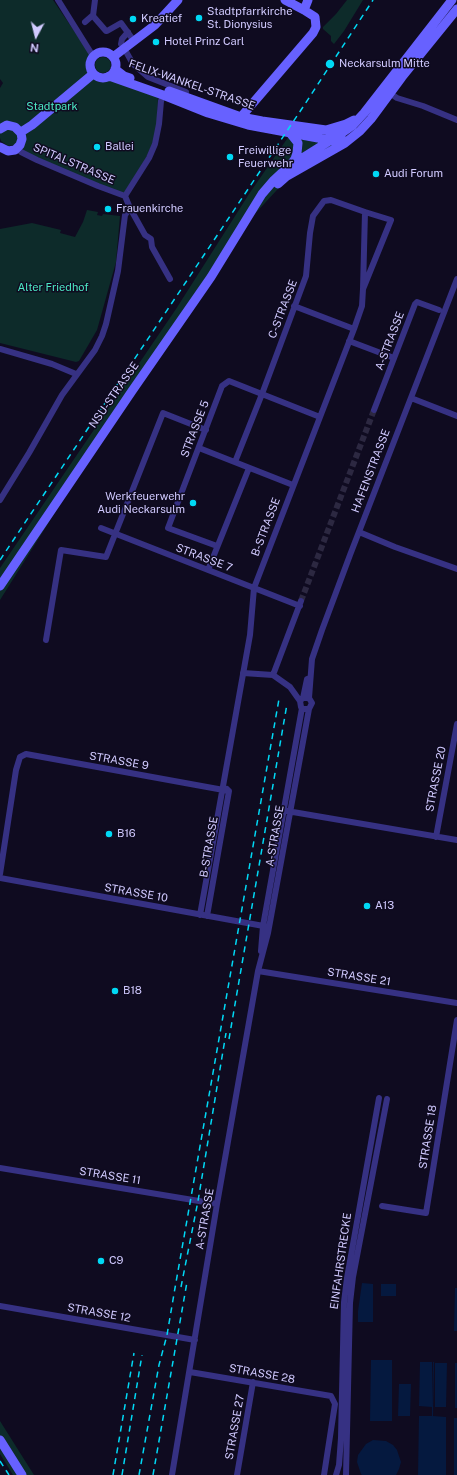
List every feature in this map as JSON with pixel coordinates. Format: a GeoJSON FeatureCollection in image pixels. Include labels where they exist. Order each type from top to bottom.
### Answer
{"type":"FeatureCollection","features":[{"type":"Feature","properties":{"kind":"main road"},"geometry":{"type":"LineString","coordinates":[[113,57],[123,46],[134,41],[155,25],[178,0]]}},
{"type":"Feature","properties":{"kind":"main road"},"geometry":{"type":"LineString","coordinates":[[238,119],[309,38],[316,27],[315,17],[285,0]]}},
{"type":"Feature","properties":{"kind":"main road"},"geometry":{"type":"LineString","coordinates":[[304,10],[308,0]]}},
{"type":"Feature","properties":{"kind":"main road"},"geometry":{"type":"LineString","coordinates":[[339,140],[360,131],[371,119],[386,91],[452,0]]}},
{"type":"Feature","properties":{"kind":"main road"},"geometry":{"type":"LineString","coordinates":[[339,140],[386,91],[457,9]]}},
{"type":"Feature","properties":{"kind":"main road"},"geometry":{"type":"LineString","coordinates":[[102,52],[108,53],[113,57],[116,63],[115,69],[109,76],[101,78],[93,74],[89,66],[93,56],[102,52]]}},
{"type":"Feature","properties":{"kind":"main road","name":"FELIX-WANKEL-STRASSE"},"geometry":{"type":"LineString","coordinates":[[115,69],[124,76],[183,93],[260,128],[339,140]]}},
{"type":"Feature","properties":{"kind":"main road"},"geometry":{"type":"LineString","coordinates":[[21,132],[32,125],[93,74]]}},
{"type":"Feature","properties":{"kind":"main road","name":"FELIX-WANKEL-STRASSE"},"geometry":{"type":"LineString","coordinates":[[109,76],[208,113],[238,119],[326,130],[339,140]]}},
{"type":"Feature","properties":{"kind":"main road"},"geometry":{"type":"LineString","coordinates":[[326,130],[346,124],[364,113]]}},
{"type":"Feature","properties":{"kind":"main road"},"geometry":{"type":"LineString","coordinates":[[0,129],[7,125],[12,125],[19,129],[22,136],[22,142],[17,148],[8,151],[1,149]]}},
{"type":"Feature","properties":{"kind":"main road"},"geometry":{"type":"LineString","coordinates":[[288,167],[295,159],[298,150],[298,143],[290,133]]}},
{"type":"Feature","properties":{"kind":"main road","name":"NSU-STRASSE"},"geometry":{"type":"LineString","coordinates":[[0,586],[208,282],[262,194],[288,167],[339,140]]}},
{"type":"Feature","properties":{"kind":"main road","name":"NSU-STRASSE"},"geometry":{"type":"LineString","coordinates":[[248,218],[277,184],[339,140]]}},
{"type":"Feature","properties":{"kind":"main road"},"geometry":{"type":"LineString","coordinates":[[0,1440],[22,1475]]}},
{"type":"Feature","properties":{"kind":"street"},"geometry":{"type":"LineString","coordinates":[[58,0],[93,56]]}},
{"type":"Feature","properties":{"kind":"street"},"geometry":{"type":"LineString","coordinates":[[95,0],[93,15],[105,34],[121,23],[134,41]]}},
{"type":"Feature","properties":{"kind":"street"},"geometry":{"type":"LineString","coordinates":[[84,22],[93,15]]}},
{"type":"Feature","properties":{"kind":"street"},"geometry":{"type":"LineString","coordinates":[[128,32],[122,38],[123,46],[133,64],[148,76],[183,93]]}},
{"type":"Feature","properties":{"kind":"street"},"geometry":{"type":"LineString","coordinates":[[386,91],[397,98],[423,106],[457,120]]}},
{"type":"Feature","properties":{"kind":"street"},"geometry":{"type":"LineString","coordinates":[[170,279],[152,247],[151,239],[145,235],[125,196],[149,158],[155,144],[163,95],[183,93]]}},
{"type":"Feature","properties":{"kind":"street","name":"SPITALSTRASSE"},"geometry":{"type":"LineString","coordinates":[[17,148],[21,152],[37,160],[125,196]]}},
{"type":"Feature","properties":{"kind":"street","name":"C-STRASSE"},"geometry":{"type":"LineString","coordinates":[[235,462],[306,276],[313,216],[324,201],[331,200],[365,212]]}},
{"type":"Feature","properties":{"kind":"street"},"geometry":{"type":"LineString","coordinates":[[0,500],[62,395],[95,350],[104,330],[118,271],[125,215],[130,208]]}},
{"type":"Feature","properties":{"kind":"street","name":"B-STRASSE"},"geometry":{"type":"LineString","coordinates":[[207,916],[225,790],[223,782],[250,635],[254,588],[362,306],[365,212],[391,220],[363,289]]}},
{"type":"Feature","properties":{"kind":"street","name":"HAFENSTRASSE"},"geometry":{"type":"LineString","coordinates":[[310,676],[312,659],[359,532],[457,279]]}},
{"type":"Feature","properties":{"kind":"street","name":"A-STRASSE"},"geometry":{"type":"LineString","coordinates":[[374,410],[415,304],[417,302],[439,310]]}},
{"type":"Feature","properties":{"kind":"street"},"geometry":{"type":"LineString","coordinates":[[294,306],[354,329]]}},
{"type":"Feature","properties":{"kind":"street"},"geometry":{"type":"LineString","coordinates":[[349,341],[394,358]]}},
{"type":"Feature","properties":{"kind":"street"},"geometry":{"type":"LineString","coordinates":[[0,349],[52,364],[76,374]]}},
{"type":"Feature","properties":{"kind":"street","name":"STRASSE 5"},"geometry":{"type":"LineString","coordinates":[[217,546],[168,528],[222,386],[229,381],[320,417]]}},
{"type":"Feature","properties":{"kind":"street"},"geometry":{"type":"LineString","coordinates":[[410,398],[457,416]]}},
{"type":"Feature","properties":{"kind":"street"},"geometry":{"type":"LineString","coordinates":[[46,640],[61,550],[106,558],[163,413],[206,430]]}},
{"type":"Feature","properties":{"kind":"street"},"geometry":{"type":"LineString","coordinates":[[198,448],[293,485]]}},
{"type":"Feature","properties":{"kind":"street"},"geometry":{"type":"LineString","coordinates":[[208,570],[249,468]]}},
{"type":"Feature","properties":{"kind":"street","name":"STRASSE 7"},"geometry":{"type":"LineString","coordinates":[[101,528],[254,588],[300,604],[273,675]]}},
{"type":"Feature","properties":{"kind":"street"},"geometry":{"type":"LineString","coordinates":[[359,532],[395,547],[457,569]]}},
{"type":"Feature","properties":{"kind":"street"},"geometry":{"type":"LineString","coordinates":[[243,673],[273,675],[304,699],[300,704],[306,709]]}},
{"type":"Feature","properties":{"kind":"street","name":"A-STRASSE"},"geometry":{"type":"LineString","coordinates":[[172,1475],[217,1204],[266,926],[306,709],[312,704],[304,699],[307,679],[310,676]]}},
{"type":"Feature","properties":{"kind":"street","name":"STRASSE 20"},"geometry":{"type":"LineString","coordinates":[[436,837],[457,724]]}},
{"type":"Feature","properties":{"kind":"street","name":"STRASSE 9"},"geometry":{"type":"LineString","coordinates":[[0,874],[16,770],[20,757],[26,754],[225,790]]}},
{"type":"Feature","properties":{"kind":"street","name":"B-STRASSE"},"geometry":{"type":"LineString","coordinates":[[200,915],[225,790]]}},
{"type":"Feature","properties":{"kind":"street"},"geometry":{"type":"LineString","coordinates":[[287,811],[457,840]]}},
{"type":"Feature","properties":{"kind":"street","name":"STRASSE 10"},"geometry":{"type":"LineString","coordinates":[[0,878],[266,926]]}},
{"type":"Feature","properties":{"kind":"street","name":"STRASSE 21"},"geometry":{"type":"LineString","coordinates":[[259,968],[457,1003]]}},
{"type":"Feature","properties":{"kind":"street","name":"STRASSE 18"},"geometry":{"type":"LineString","coordinates":[[382,1206],[426,1213],[457,1020]]}},
{"type":"Feature","properties":{"kind":"street","name":"EINFAHRSTRECKE"},"geometry":{"type":"LineString","coordinates":[[336,1475],[339,1465],[341,1438],[344,1302],[379,1098]]}},
{"type":"Feature","properties":{"kind":"street","name":"EINFAHRSTRECKE"},"geometry":{"type":"LineString","coordinates":[[346,1475],[348,1334],[353,1278],[387,1099]]}},
{"type":"Feature","properties":{"kind":"street","name":"STRASSE 11"},"geometry":{"type":"LineString","coordinates":[[0,1168],[217,1204]]}},
{"type":"Feature","properties":{"kind":"street","name":"STRASSE 12"},"geometry":{"type":"LineString","coordinates":[[0,1306],[195,1340]]}},
{"type":"Feature","properties":{"kind":"street","name":"STRASSE 28"},"geometry":{"type":"LineString","coordinates":[[190,1372],[332,1396],[335,1404],[324,1475]]}},
{"type":"Feature","properties":{"kind":"street","name":"STRASSE 27"},"geometry":{"type":"LineString","coordinates":[[238,1475],[253,1382]]}},
{"type":"Feature","properties":{"kind":"green space","name":"Stadtpark"},"geometry":{"type":"Polygon","coordinates":[[[0,0],[53,0],[94,60],[91,67],[93,75],[98,78],[110,79],[158,97],[157,125],[154,140],[146,158],[124,193],[113,190],[26,153],[14,145],[8,146],[1,141],[0,88],[3,83],[0,79],[0,0]]]}},
{"type":"Feature","properties":{"kind":"green space"},"geometry":{"type":"Polygon","coordinates":[[[347,0],[363,0],[334,44],[331,41],[331,36],[323,29],[323,27],[347,0]]]}},
{"type":"Feature","properties":{"kind":"green space"},"geometry":{"type":"Polygon","coordinates":[[[100,57],[106,57],[111,62],[109,71],[106,73],[100,73],[95,68],[95,62],[100,57]]]}},
{"type":"Feature","properties":{"kind":"green space"},"geometry":{"type":"Polygon","coordinates":[[[289,136],[342,146],[288,178],[252,217],[125,401],[0,600],[0,568],[176,309],[249,194],[289,136]]]}},
{"type":"Feature","properties":{"kind":"green space","name":"Alter Friedhof"},"geometry":{"type":"Polygon","coordinates":[[[87,210],[98,212],[97,215],[102,216],[103,214],[120,216],[116,262],[97,330],[79,361],[76,362],[0,343],[0,229],[32,223],[61,230],[60,233],[75,237],[83,222],[87,210]]]}},
{"type":"Feature","properties":{"kind":"green space"},"geometry":{"type":"Polygon","coordinates":[[[0,1421],[34,1475],[13,1475],[0,1454],[0,1421]]]}},
{"type":"Feature","properties":{"kind":"water"},"geometry":{"type":"Polygon","coordinates":[[[362,1283],[373,1284],[373,1322],[358,1322],[362,1283]]]}},
{"type":"Feature","properties":{"kind":"water"},"geometry":{"type":"Polygon","coordinates":[[[381,1284],[396,1284],[396,1296],[381,1296],[381,1284]]]}},
{"type":"Feature","properties":{"kind":"water"},"geometry":{"type":"Polygon","coordinates":[[[455,1288],[457,1288],[457,1331],[454,1331],[455,1288]]]}},
{"type":"Feature","properties":{"kind":"water"},"geometry":{"type":"Polygon","coordinates":[[[371,1360],[392,1360],[392,1421],[370,1421],[371,1360]]]}},
{"type":"Feature","properties":{"kind":"water"},"geometry":{"type":"Polygon","coordinates":[[[420,1362],[432,1362],[432,1406],[434,1362],[433,1416],[446,1417],[446,1475],[418,1475],[419,1416],[432,1416],[432,1407],[419,1406],[420,1362]]]}},
{"type":"Feature","properties":{"kind":"water"},"geometry":{"type":"Polygon","coordinates":[[[435,1363],[447,1363],[446,1407],[435,1407],[435,1363]]]}},
{"type":"Feature","properties":{"kind":"water"},"geometry":{"type":"Polygon","coordinates":[[[455,1363],[457,1363],[457,1408],[455,1408],[455,1363]]]}},
{"type":"Feature","properties":{"kind":"water"},"geometry":{"type":"Polygon","coordinates":[[[399,1384],[411,1384],[410,1416],[398,1416],[399,1384]]]}},
{"type":"Feature","properties":{"kind":"water"},"geometry":{"type":"Polygon","coordinates":[[[454,1418],[457,1418],[457,1475],[454,1475],[454,1418]]]}},
{"type":"Feature","properties":{"kind":"water"},"geometry":{"type":"Polygon","coordinates":[[[373,1440],[386,1441],[393,1445],[397,1450],[401,1462],[396,1475],[361,1474],[357,1462],[358,1455],[366,1444],[373,1440]]]}},
{"type":"Feature","properties":{"kind":"tunnel"},"geometry":{"type":"LineString","coordinates":[[301,601],[374,410]]}},
{"type":"Feature","properties":{"kind":"railway"},"geometry":{"type":"LineString","coordinates":[[0,560],[373,0]]}},
{"type":"Feature","properties":{"kind":"railway"},"geometry":{"type":"LineString","coordinates":[[139,1475],[159,1365],[167,1335],[279,699]]}},
{"type":"Feature","properties":{"kind":"railway"},"geometry":{"type":"LineString","coordinates":[[229,1039],[287,704]]}},
{"type":"Feature","properties":{"kind":"railway"},"geometry":{"type":"LineString","coordinates":[[181,1287],[198,1201],[226,1033]]}},
{"type":"Feature","properties":{"kind":"railway"},"geometry":{"type":"LineString","coordinates":[[153,1475],[187,1282]]}},
{"type":"Feature","properties":{"kind":"railway"},"geometry":{"type":"LineString","coordinates":[[113,1475],[134,1353]]}},
{"type":"Feature","properties":{"kind":"railway"},"geometry":{"type":"LineString","coordinates":[[122,1475],[142,1355]]}},
{"type":"Feature","properties":{"kind":"railway"},"geometry":{"type":"LineString","coordinates":[[0,1461],[9,1475]]}},
{"type":"Feature","properties":{"kind":"place","name":"Stadtpfarrkirche St. Dionysius"},"geometry":{"type":"Point","coordinates":[199,18]}},
{"type":"Feature","properties":{"kind":"place","name":"Kreatief"},"geometry":{"type":"Point","coordinates":[133,19]}},
{"type":"Feature","properties":{"kind":"place","name":"Hotel Prinz Carl"},"geometry":{"type":"Point","coordinates":[156,42]}},
{"type":"Feature","properties":{"kind":"place","name":"Neckarsulm Mitte"},"geometry":{"type":"Point","coordinates":[330,64]}},
{"type":"Feature","properties":{"kind":"place","name":"Ballei"},"geometry":{"type":"Point","coordinates":[97,147]}},
{"type":"Feature","properties":{"kind":"place","name":"Freiwillige Feuerwehr"},"geometry":{"type":"Point","coordinates":[230,157]}},
{"type":"Feature","properties":{"kind":"place","name":"Audi Forum"},"geometry":{"type":"Point","coordinates":[376,174]}},
{"type":"Feature","properties":{"kind":"place","name":"Frauenkirche"},"geometry":{"type":"Point","coordinates":[108,209]}},
{"type":"Feature","properties":{"kind":"place","name":"Werkfeuerwehr Audi Neckarsulm"},"geometry":{"type":"Point","coordinates":[193,503]}},
{"type":"Feature","properties":{"kind":"place","name":"B16"},"geometry":{"type":"Point","coordinates":[109,834]}},
{"type":"Feature","properties":{"kind":"place","name":"A13"},"geometry":{"type":"Point","coordinates":[367,906]}},
{"type":"Feature","properties":{"kind":"place","name":"B18"},"geometry":{"type":"Point","coordinates":[115,991]}},
{"type":"Feature","properties":{"kind":"place","name":"C9"},"geometry":{"type":"Point","coordinates":[101,1261]}}]}
